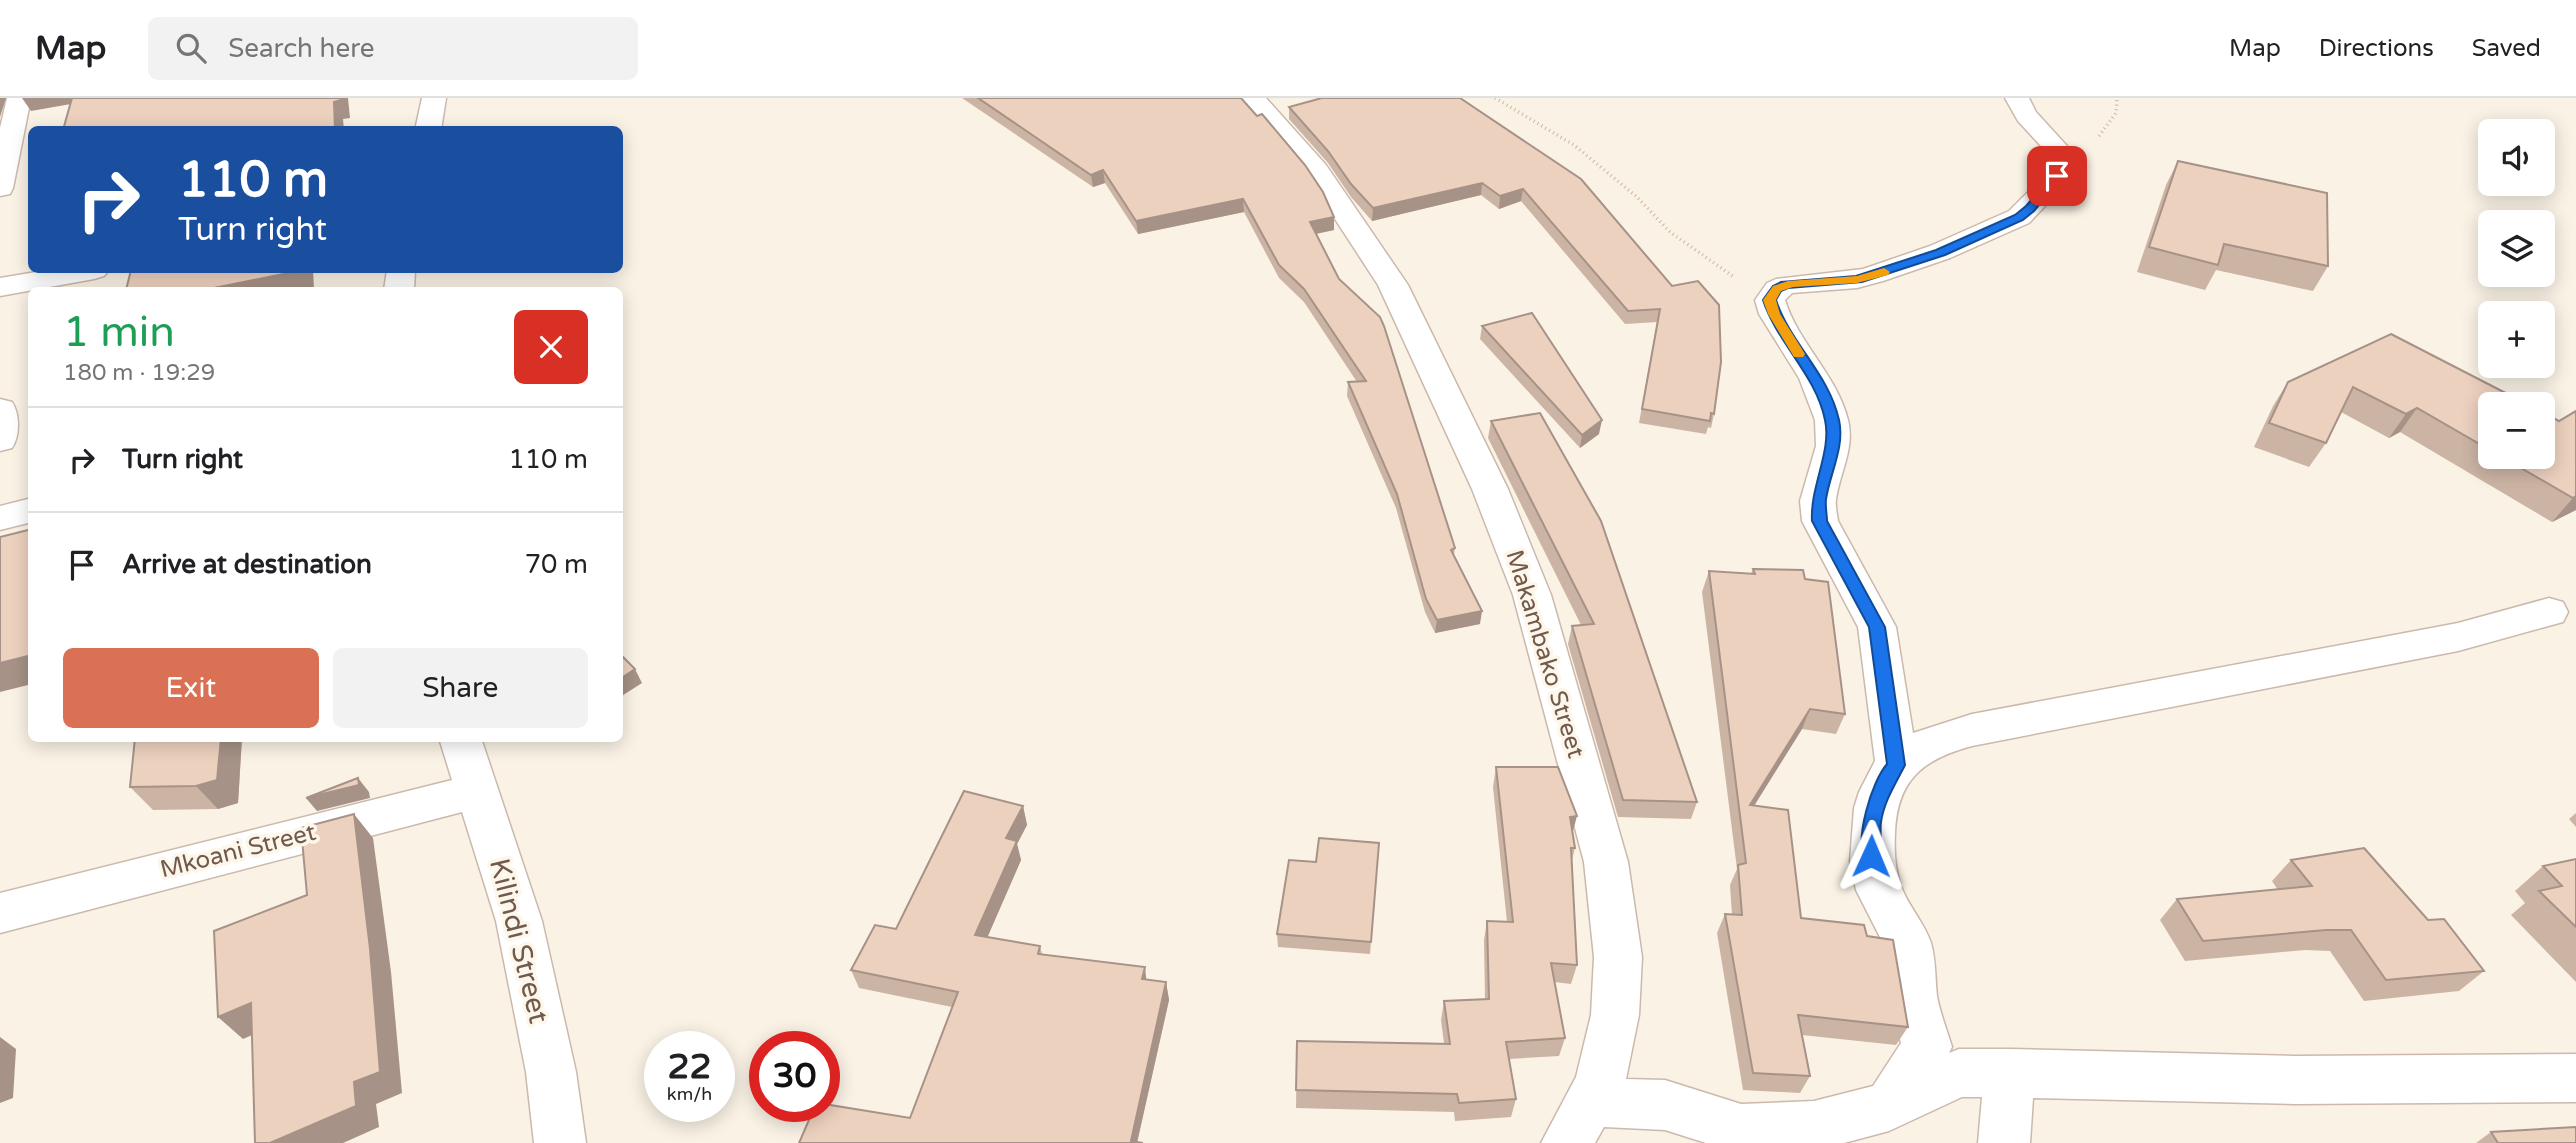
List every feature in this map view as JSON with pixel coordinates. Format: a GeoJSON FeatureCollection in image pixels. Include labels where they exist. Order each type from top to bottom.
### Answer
{"type":"FeatureCollection","features":[{"type":"Feature","properties":{"kind":"street"},"geometry":{"type":"LineString","coordinates":[[0,188],[6,128],[19,98]]}},
{"type":"Feature","properties":{"kind":"street"},"geometry":{"type":"LineString","coordinates":[[429,126],[434,98]]}},
{"type":"Feature","properties":{"kind":"street","name":"Makambako Street"},"geometry":{"type":"LineString","coordinates":[[1253,98],[1317,171],[1393,285],[1490,489],[1532,595],[1606,862],[1618,957],[1615,1015],[1600,1084],[1578,1122]]}},
{"type":"Feature","properties":{"kind":"street"},"geometry":{"type":"LineString","coordinates":[[1896,765],[1877,627],[1820,521],[1818,501],[1833,446],[1832,420],[1815,378],[1774,314],[1769,300],[1777,289],[1786,285],[1857,279],[1910,264],[2019,217],[2057,176],[2064,164],[2064,157],[2032,127],[2022,113],[2017,98]]}},
{"type":"Feature","properties":{"kind":"street"},"geometry":{"type":"LineString","coordinates":[[0,288],[78,273]]}},
{"type":"Feature","properties":{"kind":"street"},"geometry":{"type":"LineString","coordinates":[[0,409],[0,440]]}},
{"type":"Feature","properties":{"kind":"street"},"geometry":{"type":"LineString","coordinates":[[0,518],[28,511]]}},
{"type":"Feature","properties":{"kind":"street"},"geometry":{"type":"LineString","coordinates":[[1889,1106],[1927,1047],[1913,999],[1913,970],[1905,936],[1889,914],[1878,887],[1871,856],[1872,821],[1888,775],[1896,765],[1935,740],[1972,730],[2445,639],[2549,612]]}},
{"type":"Feature","properties":{"kind":"street","name":"Kilindi Street"},"geometry":{"type":"LineString","coordinates":[[461,742],[519,921],[551,1072],[560,1143]]}},
{"type":"Feature","properties":{"kind":"street","name":"Mkoani Street"},"geometry":{"type":"LineString","coordinates":[[0,913],[477,791]]}},
{"type":"Feature","properties":{"kind":"street"},"geometry":{"type":"LineString","coordinates":[[1578,1122],[1665,1105],[1741,1129],[1814,1126],[1889,1106],[1959,1073],[2295,1080],[2576,1078]]}},
{"type":"Feature","properties":{"kind":"street"},"geometry":{"type":"LineString","coordinates":[[2004,1143],[2010,1073]]}},
{"type":"Feature","properties":{"kind":"path"},"geometry":{"type":"LineString","coordinates":[[1495,98],[1574,145],[1637,197],[1670,232],[1769,300]]}},
{"type":"Feature","properties":{"kind":"building"},"geometry":{"type":"Polygon","coordinates":[[[72,98],[341,98],[334,102],[335,126],[64,126],[72,98]]]}},
{"type":"Feature","properties":{"kind":"building"},"geometry":{"type":"Polygon","coordinates":[[[978,98],[1241,98],[1257,116],[1262,114],[1305,165],[1323,192],[1334,217],[1310,222],[1339,279],[1380,317],[1384,326],[1455,548],[1451,550],[1482,611],[1437,620],[1426,599],[1397,494],[1348,382],[1366,381],[1304,289],[1279,265],[1243,199],[1136,221],[1103,170],[1091,175],[978,98]]]}},
{"type":"Feature","properties":{"kind":"building"},"geometry":{"type":"Polygon","coordinates":[[[1322,98],[1460,98],[1581,179],[1672,286],[1698,281],[1719,305],[1721,362],[1714,414],[1711,413],[1710,421],[1642,409],[1660,309],[1628,311],[1523,189],[1500,196],[1482,183],[1373,208],[1289,107],[1322,98]]]}},
{"type":"Feature","properties":{"kind":"building"},"geometry":{"type":"Polygon","coordinates":[[[2178,161],[2327,193],[2328,266],[2224,244],[2218,265],[2149,247],[2178,161]]]}},
{"type":"Feature","properties":{"kind":"building"},"geometry":{"type":"Polygon","coordinates":[[[130,273],[288,273],[219,287],[127,287],[130,273]]]}},
{"type":"Feature","properties":{"kind":"building"},"geometry":{"type":"Polygon","coordinates":[[[1532,313],[1602,420],[1582,435],[1482,326],[1532,313]]]}},
{"type":"Feature","properties":{"kind":"building"},"geometry":{"type":"Polygon","coordinates":[[[2391,334],[2504,392],[2478,392],[2478,443],[2417,408],[2406,414],[2353,387],[2326,443],[2269,423],[2288,382],[2391,334]]]}},
{"type":"Feature","properties":{"kind":"building"},"geometry":{"type":"Polygon","coordinates":[[[2576,411],[2576,496],[2573,498],[2523,469],[2555,469],[2555,419],[2559,421],[2576,411]]]}},
{"type":"Feature","properties":{"kind":"building"},"geometry":{"type":"Polygon","coordinates":[[[1540,413],[1601,521],[1697,802],[1623,800],[1572,626],[1594,624],[1491,421],[1540,413]]]}},
{"type":"Feature","properties":{"kind":"building"},"geometry":{"type":"Polygon","coordinates":[[[28,530],[28,656],[0,663],[0,537],[28,530]]]}},
{"type":"Feature","properties":{"kind":"building"},"geometry":{"type":"Polygon","coordinates":[[[1753,569],[1803,570],[1805,579],[1828,582],[1845,714],[1810,709],[1750,805],[1788,810],[1801,918],[1864,925],[1867,936],[1893,940],[1908,1027],[1798,1015],[1810,1076],[1753,1073],[1725,914],[1742,915],[1738,865],[1746,863],[1709,571],[1755,574],[1753,569]]]}},
{"type":"Feature","properties":{"kind":"building"},"geometry":{"type":"Polygon","coordinates":[[[623,657],[635,669],[623,677],[623,657]]]}},
{"type":"Feature","properties":{"kind":"building"},"geometry":{"type":"Polygon","coordinates":[[[135,742],[221,742],[217,780],[196,786],[130,787],[135,742]]]}},
{"type":"Feature","properties":{"kind":"building"},"geometry":{"type":"Polygon","coordinates":[[[1496,767],[1558,767],[1577,816],[1570,817],[1575,848],[1571,848],[1577,965],[1551,963],[1565,1038],[1506,1042],[1516,1099],[1459,1103],[1457,1094],[1296,1090],[1297,1041],[1450,1044],[1444,1001],[1489,999],[1487,921],[1513,922],[1496,767]]]}},
{"type":"Feature","properties":{"kind":"building"},"geometry":{"type":"Polygon","coordinates":[[[358,778],[359,785],[306,798],[358,778]]]}},
{"type":"Feature","properties":{"kind":"building"},"geometry":{"type":"Polygon","coordinates":[[[964,791],[1023,806],[1006,838],[1017,841],[975,935],[1040,946],[1038,954],[1145,967],[1142,979],[1166,982],[1131,1141],[1143,1143],[799,1143],[808,1122],[840,1122],[840,1107],[910,1118],[958,992],[851,970],[875,925],[896,929],[964,791]]]}},
{"type":"Feature","properties":{"kind":"building"},"geometry":{"type":"Polygon","coordinates":[[[354,814],[370,949],[380,1072],[354,1082],[356,1106],[270,1143],[255,1143],[251,1003],[218,1017],[214,931],[307,895],[301,828],[354,814]]]}},
{"type":"Feature","properties":{"kind":"building"},"geometry":{"type":"Polygon","coordinates":[[[1319,838],[1379,843],[1371,942],[1277,934],[1289,860],[1316,862],[1319,838]]]}},
{"type":"Feature","properties":{"kind":"building"},"geometry":{"type":"Polygon","coordinates":[[[2364,848],[2428,920],[2444,919],[2484,971],[2386,980],[2351,930],[2203,941],[2177,899],[2312,886],[2291,860],[2364,848]]]}},
{"type":"Feature","properties":{"kind":"building"},"geometry":{"type":"Polygon","coordinates":[[[2576,859],[2576,927],[2539,891],[2562,886],[2543,866],[2576,859]]]}},
{"type":"Feature","properties":{"kind":"building"},"geometry":{"type":"Polygon","coordinates":[[[2576,1127],[2576,1143],[2498,1143],[2491,1132],[2576,1127]]]}},
{"type":"Feature","properties":{"kind":"slow traffic"},"geometry":{"type":"LineString","coordinates":[[1799,354],[1774,314],[1769,300],[1777,289],[1792,284],[1857,279],[1884,272]]}},
{"type":"Feature","properties":{"kind":"route"},"geometry":{"type":"LineString","coordinates":[[1871,856],[1872,821],[1888,775],[1896,765],[1877,627],[1820,521],[1818,501],[1833,446],[1832,420],[1826,401],[1815,378],[1774,314],[1769,300],[1777,289],[1786,285],[1857,279],[1940,253],[2019,217],[2057,176]]}}]}
